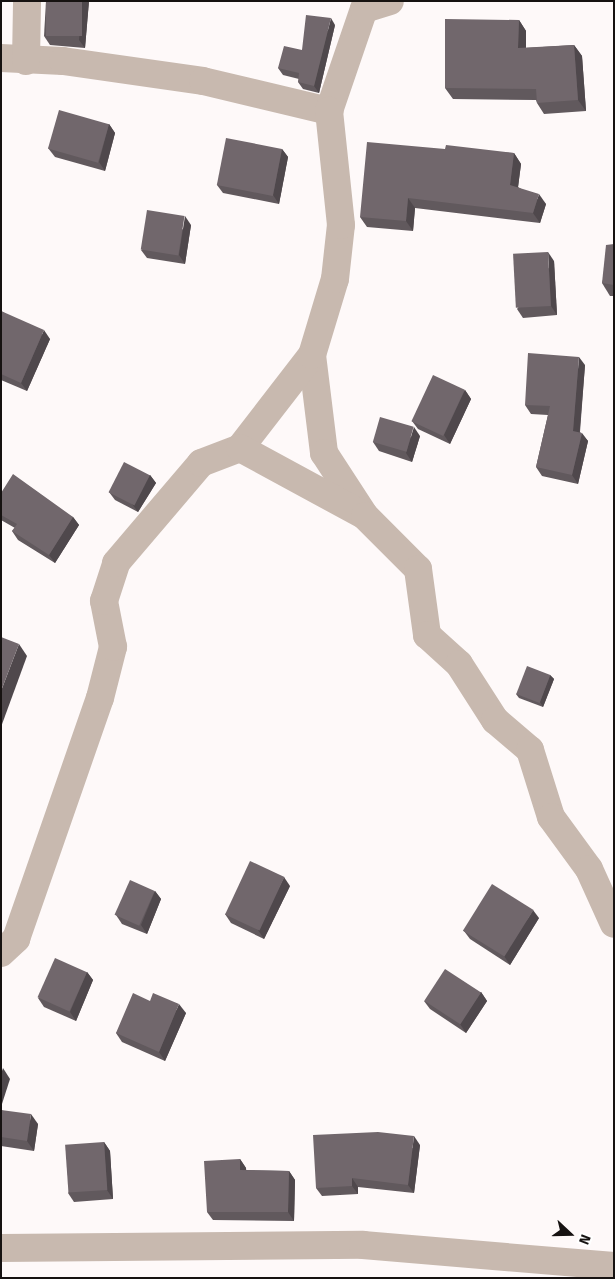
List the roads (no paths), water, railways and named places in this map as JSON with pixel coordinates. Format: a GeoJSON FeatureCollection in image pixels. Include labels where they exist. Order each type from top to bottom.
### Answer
{"type":"FeatureCollection","features":[{"type":"Feature","properties":{"kind":"street"},"geometry":{"type":"LineString","coordinates":[[27,1],[14,59],[63,61],[203,81],[329,111]]}},
{"type":"Feature","properties":{"kind":"street"},"geometry":{"type":"LineString","coordinates":[[1,953],[16,939],[100,698],[114,647],[104,601],[116,562],[201,463],[240,448],[312,355],[334,279],[341,226],[329,111],[364,5],[390,1]]}},
{"type":"Feature","properties":{"kind":"street"},"geometry":{"type":"LineString","coordinates":[[312,355],[324,453],[365,516],[418,569],[427,635],[459,664],[495,720],[530,750],[551,817],[589,868],[614,924]]}},
{"type":"Feature","properties":{"kind":"street"},"geometry":{"type":"LineString","coordinates":[[240,448],[365,516]]}},
{"type":"Feature","properties":{"kind":"street"},"geometry":{"type":"LineString","coordinates":[[1,1248],[363,1246],[614,1266]]}}]}
